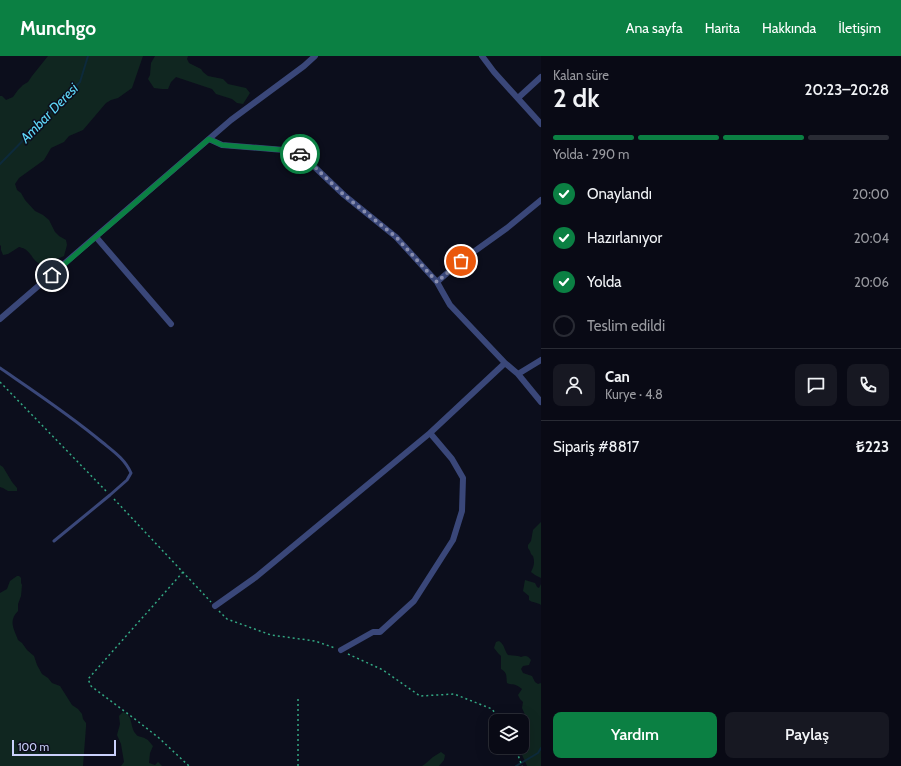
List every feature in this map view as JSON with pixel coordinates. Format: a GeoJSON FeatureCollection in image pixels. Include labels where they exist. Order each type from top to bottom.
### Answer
{"type":"FeatureCollection","features":[{"type":"Feature","properties":{"kind":"street"},"geometry":{"type":"LineString","coordinates":[[0,319],[231,120],[304,66],[315,56]]}},
{"type":"Feature","properties":{"kind":"street"},"geometry":{"type":"LineString","coordinates":[[482,56],[541,124]]}},
{"type":"Feature","properties":{"kind":"street"},"geometry":{"type":"LineString","coordinates":[[518,98],[541,77]]}},
{"type":"Feature","properties":{"kind":"street"},"geometry":{"type":"LineString","coordinates":[[209,139],[222,145],[284,150],[302,155],[344,195],[396,237],[437,282],[450,305],[505,363],[518,374],[541,402]]}},
{"type":"Feature","properties":{"kind":"street"},"geometry":{"type":"LineString","coordinates":[[437,282],[461,261],[507,228],[541,200]]}},
{"type":"Feature","properties":{"kind":"street"},"geometry":{"type":"LineString","coordinates":[[96,237],[171,324]]}},
{"type":"Feature","properties":{"kind":"street"},"geometry":{"type":"LineString","coordinates":[[518,374],[541,360]]}},
{"type":"Feature","properties":{"kind":"street"},"geometry":{"type":"LineString","coordinates":[[215,606],[262,572],[430,432],[505,363]]}},
{"type":"Feature","properties":{"kind":"street"},"geometry":{"type":"LineString","coordinates":[[341,650],[373,632],[380,632],[414,601],[452,540],[462,511],[463,478],[452,459],[430,432]]}},
{"type":"Feature","properties":{"kind":"lane"},"geometry":{"type":"LineString","coordinates":[[0,368],[82,425],[121,458],[128,466],[131,473],[127,480],[54,541]]}},
{"type":"Feature","properties":{"kind":"path"},"geometry":{"type":"LineString","coordinates":[[0,382],[110,495],[227,619],[271,635],[315,641],[341,650],[383,670],[420,696],[454,694],[492,709],[496,714]]}},
{"type":"Feature","properties":{"kind":"path"},"geometry":{"type":"LineString","coordinates":[[183,572],[88,679],[91,686],[159,738],[189,766]]}},
{"type":"Feature","properties":{"kind":"path"},"geometry":{"type":"LineString","coordinates":[[298,700],[298,766]]}},
{"type":"Feature","properties":{"kind":"path"},"geometry":{"type":"LineString","coordinates":[[518,754],[522,766]]}},
{"type":"Feature","properties":{"kind":"green space"},"geometry":{"type":"Polygon","coordinates":[[[48,56],[143,56],[132,88],[118,98],[106,103],[83,130],[69,136],[64,142],[51,148],[44,160],[19,178],[15,184],[17,190],[35,211],[49,220],[55,232],[66,240],[67,245],[64,256],[44,264],[37,262],[25,249],[20,247],[8,254],[3,255],[1,250],[0,96],[6,100],[13,97],[23,85],[28,82],[48,56]]]}},
{"type":"Feature","properties":{"kind":"green space"},"geometry":{"type":"Polygon","coordinates":[[[155,56],[188,56],[187,59],[189,63],[201,69],[208,76],[223,79],[228,84],[246,88],[250,93],[243,104],[237,103],[232,99],[216,94],[212,89],[176,77],[171,82],[168,89],[154,88],[148,79],[150,75],[151,63],[155,56]]]}},
{"type":"Feature","properties":{"kind":"green space"},"geometry":{"type":"Polygon","coordinates":[[[0,465],[3,467],[17,488],[17,491],[8,491],[0,487],[0,465]]]}},
{"type":"Feature","properties":{"kind":"green space"},"geometry":{"type":"Polygon","coordinates":[[[541,522],[541,578],[531,572],[534,560],[528,545],[531,541],[533,530],[541,522]]]}},
{"type":"Feature","properties":{"kind":"green space"},"geometry":{"type":"Polygon","coordinates":[[[17,576],[21,578],[22,585],[18,611],[13,618],[14,629],[18,640],[34,656],[42,674],[52,683],[60,686],[72,705],[82,714],[86,723],[83,766],[0,766],[0,593],[7,589],[10,581],[17,576]]]}},
{"type":"Feature","properties":{"kind":"green space"},"geometry":{"type":"Polygon","coordinates":[[[525,580],[535,583],[539,588],[541,584],[541,605],[529,600],[529,596],[523,591],[525,580]]]}},
{"type":"Feature","properties":{"kind":"green space"},"geometry":{"type":"Polygon","coordinates":[[[499,641],[502,644],[508,655],[521,657],[526,656],[529,658],[531,660],[529,665],[523,666],[521,669],[523,673],[532,676],[535,682],[538,684],[541,683],[541,766],[527,766],[522,754],[529,754],[529,714],[525,714],[522,708],[523,702],[518,695],[522,689],[507,683],[506,674],[501,669],[501,656],[494,648],[496,642],[499,641]]]}},
{"type":"Feature","properties":{"kind":"green space"},"geometry":{"type":"Polygon","coordinates":[[[123,712],[126,713],[131,721],[136,735],[149,741],[153,746],[150,753],[149,763],[155,765],[158,762],[162,766],[121,766],[124,762],[121,744],[117,735],[120,724],[119,716],[123,712]]]}},
{"type":"Feature","properties":{"kind":"green space"},"geometry":{"type":"Polygon","coordinates":[[[441,752],[445,755],[444,760],[439,766],[422,766],[433,757],[441,752]]]}},
{"type":"Feature","properties":{"kind":"waterway","name":"Ambar Deresi"},"geometry":{"type":"LineString","coordinates":[[0,164],[80,82],[88,56]]}},
{"type":"Feature","properties":{"kind":"waterway"},"geometry":{"type":"LineString","coordinates":[[516,766],[538,753],[541,748]]}},
{"type":"Feature","properties":{"kind":"way so far"},"geometry":{"type":"LineString","coordinates":[[300,154],[344,195],[396,237],[437,282],[461,261]]}},
{"type":"Feature","properties":{"kind":"route"},"geometry":{"type":"LineString","coordinates":[[52,275],[209,139],[222,145],[284,150],[300,154]]}}]}
